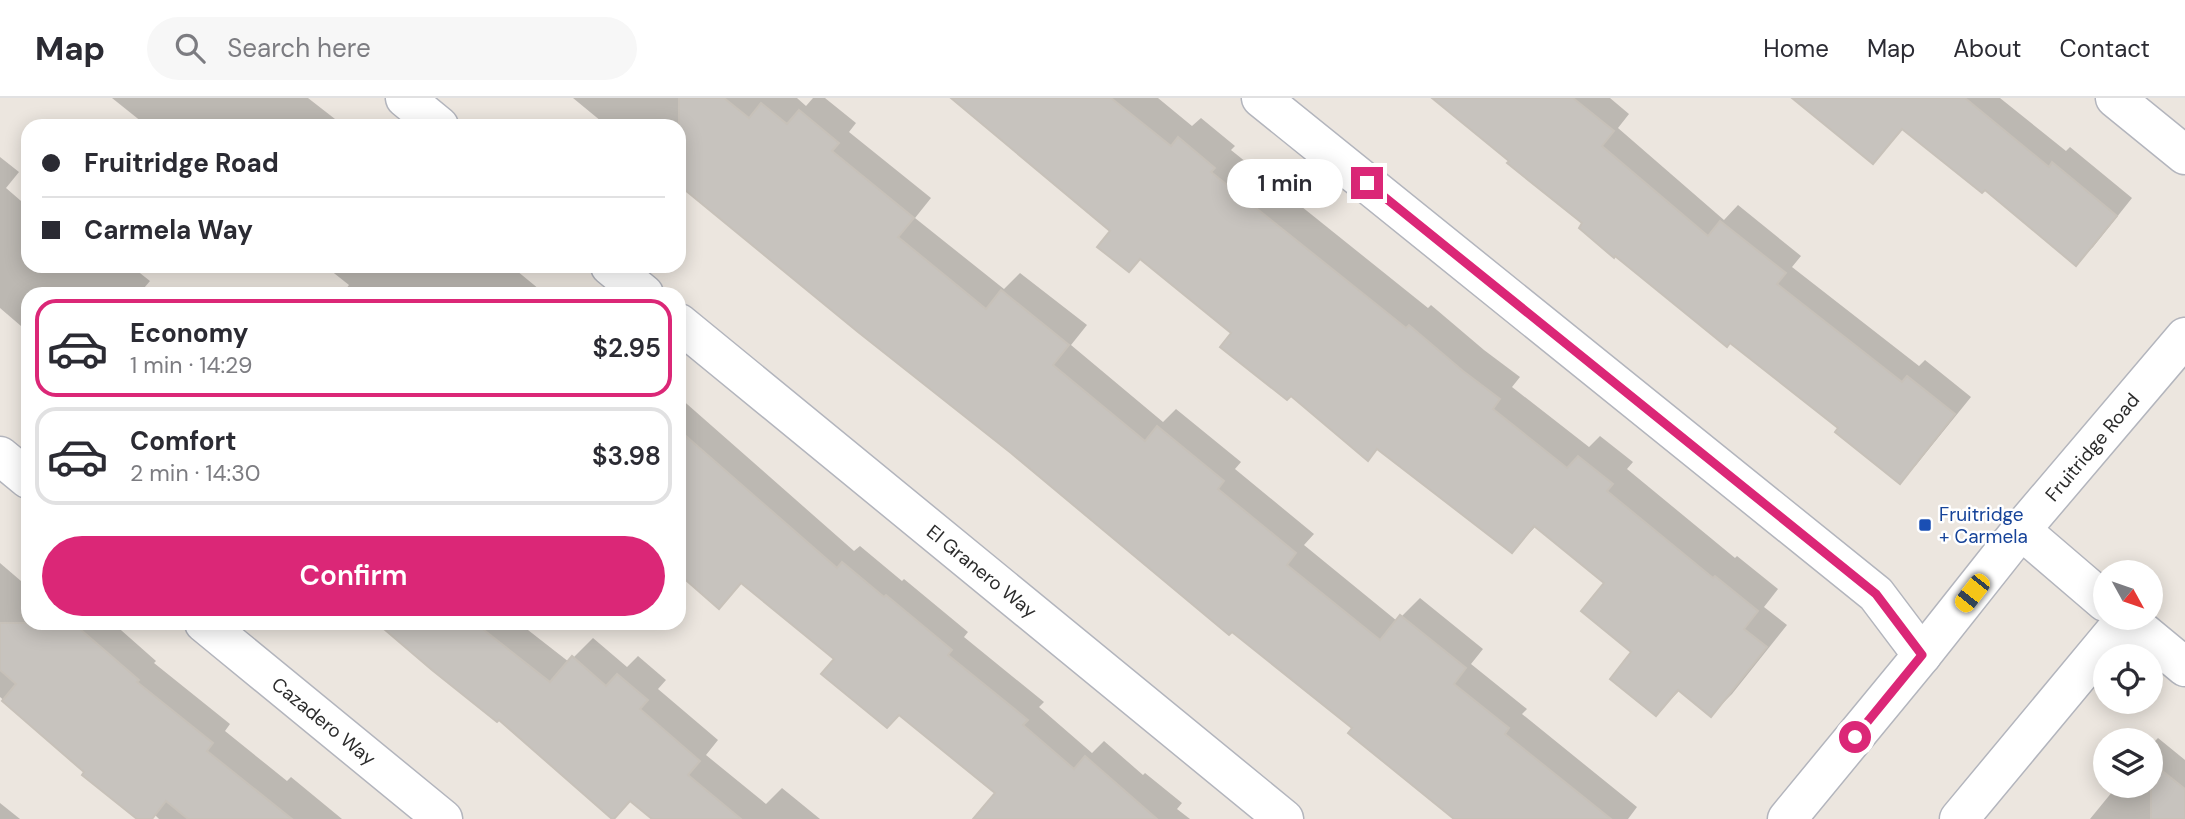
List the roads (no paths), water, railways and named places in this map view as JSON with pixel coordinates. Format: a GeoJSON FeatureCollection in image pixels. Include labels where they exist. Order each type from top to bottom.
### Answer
{"type":"FeatureCollection","features":[{"type":"Feature","properties":{"kind":"street"},"geometry":{"type":"LineString","coordinates":[[405,98],[430,119]]}},
{"type":"Feature","properties":{"kind":"street"},"geometry":{"type":"LineString","coordinates":[[1261,98],[1874,592],[1922,655]]}},
{"type":"Feature","properties":{"kind":"street"},"geometry":{"type":"LineString","coordinates":[[2115,98],[2185,155]]}},
{"type":"Feature","properties":{"kind":"street"},"geometry":{"type":"LineString","coordinates":[[618,273],[636,287]]}},
{"type":"Feature","properties":{"kind":"street","name":"El Granero Way"},"geometry":{"type":"LineString","coordinates":[[686,329],[1284,819]]}},
{"type":"Feature","properties":{"kind":"street","name":"Fruitridge Road"},"geometry":{"type":"LineString","coordinates":[[1787,819],[2021,530],[2185,337]]}},
{"type":"Feature","properties":{"kind":"street"},"geometry":{"type":"LineString","coordinates":[[0,456],[21,473]]}},
{"type":"Feature","properties":{"kind":"street"},"geometry":{"type":"LineString","coordinates":[[2021,530],[2093,592]]}},
{"type":"Feature","properties":{"kind":"street","name":"Cazadero Way"},"geometry":{"type":"LineString","coordinates":[[213,630],[443,819]]}},
{"type":"Feature","properties":{"kind":"street"},"geometry":{"type":"LineString","coordinates":[[1959,819],[2116,630]]}},
{"type":"Feature","properties":{"kind":"street"},"geometry":{"type":"LineString","coordinates":[[2140,630],[2185,667]]}},
{"type":"Feature","properties":{"kind":"place","name":"Fruitridge + Carmela"},"geometry":{"type":"Point","coordinates":[1925,525]}}]}
